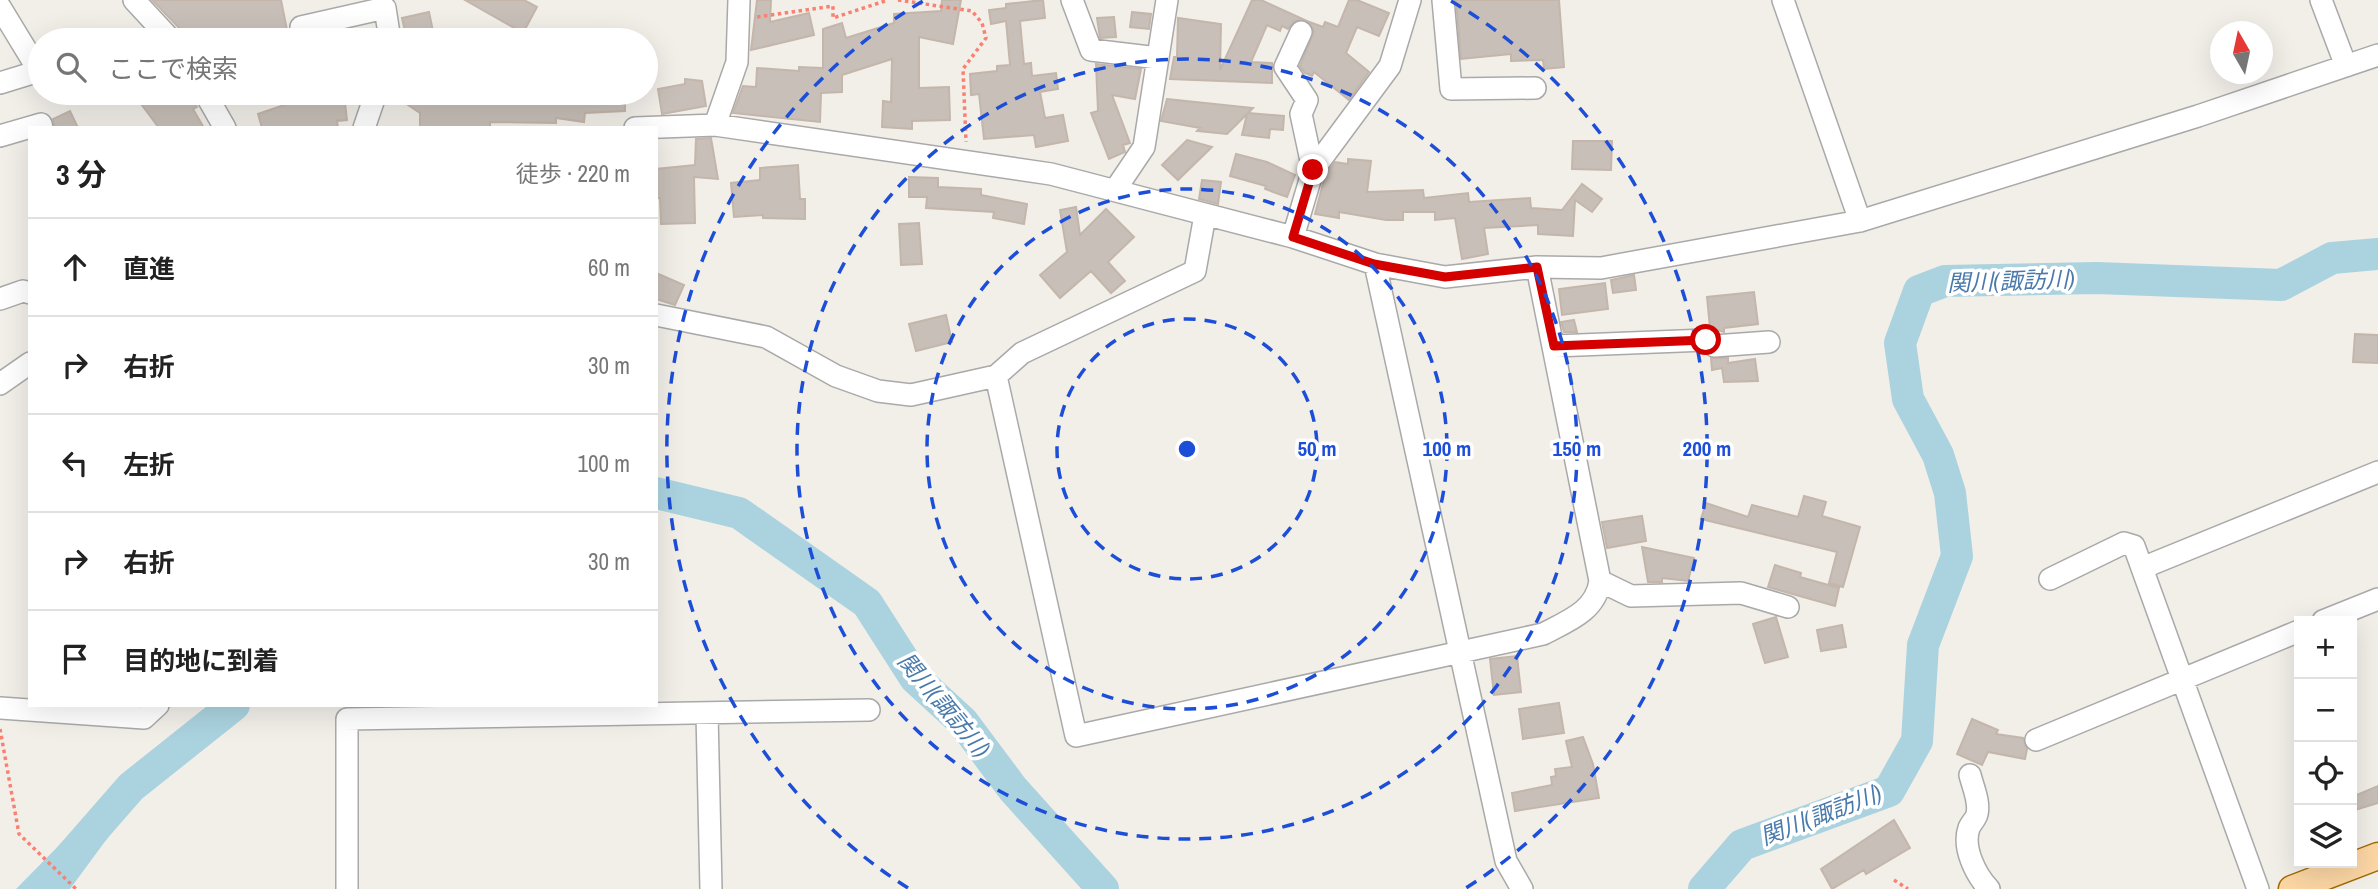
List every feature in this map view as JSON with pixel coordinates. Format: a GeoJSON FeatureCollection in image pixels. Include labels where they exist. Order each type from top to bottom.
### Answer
{"type":"FeatureCollection","features":[{"type":"Feature","properties":{"kind":"main road"},"geometry":{"type":"LineString","coordinates":[[2292,889],[2378,856]]}},
{"type":"Feature","properties":{"kind":"street"},"geometry":{"type":"LineString","coordinates":[[134,0],[160,28]]}},
{"type":"Feature","properties":{"kind":"street"},"geometry":{"type":"LineString","coordinates":[[1072,0],[1091,50],[1158,58]]}},
{"type":"Feature","properties":{"kind":"street"},"geometry":{"type":"LineString","coordinates":[[1115,190],[1144,147],[1167,0]]}},
{"type":"Feature","properties":{"kind":"street"},"geometry":{"type":"LineString","coordinates":[[1293,237],[1313,170],[1390,66],[1410,0]]}},
{"type":"Feature","properties":{"kind":"street"},"geometry":{"type":"LineString","coordinates":[[1443,0],[1451,89],[1535,88]]}},
{"type":"Feature","properties":{"kind":"street"},"geometry":{"type":"LineString","coordinates":[[1783,0],[1860,221]]}},
{"type":"Feature","properties":{"kind":"street"},"geometry":{"type":"LineString","coordinates":[[2321,0],[2346,66]]}},
{"type":"Feature","properties":{"kind":"street"},"geometry":{"type":"LineString","coordinates":[[0,7],[28,53]]}},
{"type":"Feature","properties":{"kind":"street"},"geometry":{"type":"LineString","coordinates":[[301,27],[385,8],[388,28]]}},
{"type":"Feature","properties":{"kind":"street"},"geometry":{"type":"LineString","coordinates":[[715,125],[737,62],[739,9]]}},
{"type":"Feature","properties":{"kind":"street"},"geometry":{"type":"LineString","coordinates":[[1301,32],[1285,67],[1307,100],[1301,114],[1313,170]]}},
{"type":"Feature","properties":{"kind":"street"},"geometry":{"type":"LineString","coordinates":[[658,127],[715,125],[1051,174],[1293,237],[1374,264],[1445,277],[1537,267],[1601,268],[1860,221],[2198,116],[2378,55]]}},
{"type":"Feature","properties":{"kind":"street"},"geometry":{"type":"LineString","coordinates":[[0,83],[28,74]]}},
{"type":"Feature","properties":{"kind":"street"},"geometry":{"type":"LineString","coordinates":[[212,105],[224,126]]}},
{"type":"Feature","properties":{"kind":"street"},"geometry":{"type":"LineString","coordinates":[[365,126],[372,105]]}},
{"type":"Feature","properties":{"kind":"street"},"geometry":{"type":"LineString","coordinates":[[0,136],[28,128]]}},
{"type":"Feature","properties":{"kind":"street"},"geometry":{"type":"LineString","coordinates":[[658,315],[766,337],[836,376],[878,391],[911,395],[996,376],[1022,354],[1195,271],[1205,215]]}},
{"type":"Feature","properties":{"kind":"street"},"geometry":{"type":"LineString","coordinates":[[1374,264],[1506,862],[1522,889]]}},
{"type":"Feature","properties":{"kind":"street"},"geometry":{"type":"LineString","coordinates":[[996,376],[1076,736],[1543,634],[1578,616],[1598,596],[1600,581],[1537,267]]}},
{"type":"Feature","properties":{"kind":"street"},"geometry":{"type":"LineString","coordinates":[[0,299],[23,291],[28,292]]}},
{"type":"Feature","properties":{"kind":"street"},"geometry":{"type":"LineString","coordinates":[[1554,346],[1706,340],[1714,346],[1769,342]]}},
{"type":"Feature","properties":{"kind":"street"},"geometry":{"type":"LineString","coordinates":[[0,384],[28,364]]}},
{"type":"Feature","properties":{"kind":"street"},"geometry":{"type":"LineString","coordinates":[[2142,568],[2378,472]]}},
{"type":"Feature","properties":{"kind":"street"},"geometry":{"type":"LineString","coordinates":[[2050,579],[2128,542],[2134,546],[2258,889]]}},
{"type":"Feature","properties":{"kind":"street"},"geometry":{"type":"LineString","coordinates":[[1600,581],[1631,596],[1741,593],[1788,607]]}},
{"type":"Feature","properties":{"kind":"street"},"geometry":{"type":"LineString","coordinates":[[2336,616],[2378,599]]}},
{"type":"Feature","properties":{"kind":"street"},"geometry":{"type":"LineString","coordinates":[[2036,740],[2294,633]]}},
{"type":"Feature","properties":{"kind":"street"},"geometry":{"type":"LineString","coordinates":[[0,708],[144,718],[156,707]]}},
{"type":"Feature","properties":{"kind":"street"},"geometry":{"type":"LineString","coordinates":[[347,889],[348,719],[869,709]]}},
{"type":"Feature","properties":{"kind":"street"},"geometry":{"type":"LineString","coordinates":[[707,713],[712,889]]}},
{"type":"Feature","properties":{"kind":"street"},"geometry":{"type":"LineString","coordinates":[[1970,775],[1977,814],[1968,830],[1971,858],[1978,877],[1989,889]]}},
{"type":"Feature","properties":{"kind":"path"},"geometry":{"type":"LineString","coordinates":[[739,9],[769,17],[832,6],[833,18],[888,0]]}},
{"type":"Feature","properties":{"kind":"path"},"geometry":{"type":"LineString","coordinates":[[898,0],[972,11],[982,23],[986,38],[963,69],[968,162]]}},
{"type":"Feature","properties":{"kind":"path"},"geometry":{"type":"LineString","coordinates":[[0,729],[19,834],[76,889]]}},
{"type":"Feature","properties":{"kind":"path"},"geometry":{"type":"LineString","coordinates":[[1894,880],[1908,889]]}},
{"type":"Feature","properties":{"kind":"water"},"geometry":{"type":"Polygon","coordinates":[[[88,816],[109,836],[70,889],[16,889],[88,816]]]}},
{"type":"Feature","properties":{"kind":"building"},"geometry":{"type":"Polygon","coordinates":[[[152,0],[281,0],[287,28],[179,28],[152,0]]]}},
{"type":"Feature","properties":{"kind":"building"},"geometry":{"type":"Polygon","coordinates":[[[465,0],[524,0],[537,7],[526,28],[514,28],[465,0]]]}},
{"type":"Feature","properties":{"kind":"building"},"geometry":{"type":"Polygon","coordinates":[[[757,0],[771,0],[770,22],[809,13],[814,35],[751,50],[757,0]]]}},
{"type":"Feature","properties":{"kind":"building"},"geometry":{"type":"Polygon","coordinates":[[[942,0],[961,0],[953,44],[919,37],[919,88],[949,87],[950,120],[912,121],[912,129],[882,127],[883,101],[891,102],[892,59],[842,75],[842,92],[821,93],[820,122],[733,113],[743,86],[756,87],[757,68],[799,71],[799,67],[823,68],[823,29],[842,23],[846,38],[894,23],[894,14],[941,11],[942,0]]]}},
{"type":"Feature","properties":{"kind":"building"},"geometry":{"type":"Polygon","coordinates":[[[1043,0],[1045,18],[1020,21],[1024,64],[1031,63],[1032,76],[1056,73],[1058,89],[1040,92],[1045,118],[1063,115],[1068,141],[1036,147],[1034,135],[984,139],[979,94],[971,95],[970,74],[997,71],[997,66],[1010,65],[1006,21],[991,24],[989,10],[1006,8],[1006,4],[1043,0]]]}},
{"type":"Feature","properties":{"kind":"building"},"geometry":{"type":"Polygon","coordinates":[[[1252,0],[1261,0],[1305,20],[1294,21],[1288,29],[1282,26],[1280,31],[1267,25],[1251,62],[1272,63],[1272,83],[1170,79],[1174,57],[1177,57],[1178,18],[1221,24],[1220,70],[1252,0]]]}},
{"type":"Feature","properties":{"kind":"building"},"geometry":{"type":"Polygon","coordinates":[[[1349,0],[1357,0],[1389,13],[1379,36],[1357,27],[1346,53],[1369,72],[1349,100],[1314,72],[1312,76],[1305,73],[1300,66],[1314,31],[1307,21],[1323,27],[1325,22],[1338,27],[1349,0]]]}},
{"type":"Feature","properties":{"kind":"building"},"geometry":{"type":"Polygon","coordinates":[[[1456,0],[1559,0],[1564,67],[1544,69],[1543,60],[1511,61],[1511,54],[1461,59],[1456,0]]]}},
{"type":"Feature","properties":{"kind":"building"},"geometry":{"type":"Polygon","coordinates":[[[429,12],[432,28],[404,28],[402,18],[429,12]]]}},
{"type":"Feature","properties":{"kind":"building"},"geometry":{"type":"Polygon","coordinates":[[[1132,12],[1151,14],[1149,29],[1130,27],[1132,12]]]}},
{"type":"Feature","properties":{"kind":"building"},"geometry":{"type":"Polygon","coordinates":[[[1114,17],[1116,37],[1100,38],[1097,18],[1114,17]]]}},
{"type":"Feature","properties":{"kind":"building"},"geometry":{"type":"Polygon","coordinates":[[[1096,64],[1141,69],[1135,99],[1112,95],[1130,143],[1123,145],[1125,152],[1109,159],[1091,113],[1098,111],[1096,64]]]}},
{"type":"Feature","properties":{"kind":"building"},"geometry":{"type":"Polygon","coordinates":[[[685,79],[702,81],[706,106],[662,114],[658,89],[685,84],[685,79]]]}},
{"type":"Feature","properties":{"kind":"building"},"geometry":{"type":"Polygon","coordinates":[[[1167,99],[1253,108],[1248,113],[1284,116],[1283,130],[1270,129],[1269,138],[1242,135],[1247,114],[1227,134],[1197,131],[1200,128],[1161,121],[1167,99]]]}},
{"type":"Feature","properties":{"kind":"building"},"geometry":{"type":"Polygon","coordinates":[[[142,105],[196,105],[197,107],[193,109],[203,126],[158,126],[142,105]]]}},
{"type":"Feature","properties":{"kind":"building"},"geometry":{"type":"Polygon","coordinates":[[[284,105],[345,105],[347,120],[337,121],[338,126],[261,126],[258,114],[284,105]]]}},
{"type":"Feature","properties":{"kind":"building"},"geometry":{"type":"Polygon","coordinates":[[[408,105],[625,105],[625,111],[585,113],[584,122],[556,118],[556,123],[490,122],[490,126],[420,126],[420,113],[408,105]]]}},
{"type":"Feature","properties":{"kind":"building"},"geometry":{"type":"Polygon","coordinates":[[[70,111],[77,126],[55,126],[53,119],[70,111]]]}},
{"type":"Feature","properties":{"kind":"building"},"geometry":{"type":"Polygon","coordinates":[[[711,138],[718,179],[694,177],[695,223],[661,224],[658,169],[695,165],[696,139],[711,138]]]}},
{"type":"Feature","properties":{"kind":"building"},"geometry":{"type":"Polygon","coordinates":[[[1187,140],[1212,147],[1178,180],[1162,165],[1187,140]]]}},
{"type":"Feature","properties":{"kind":"building"},"geometry":{"type":"Polygon","coordinates":[[[1573,141],[1612,141],[1611,170],[1572,169],[1573,141]]]}},
{"type":"Feature","properties":{"kind":"building"},"geometry":{"type":"Polygon","coordinates":[[[1236,154],[1267,162],[1295,175],[1287,197],[1265,189],[1266,186],[1230,176],[1236,154]]]}},
{"type":"Feature","properties":{"kind":"building"},"geometry":{"type":"Polygon","coordinates":[[[1348,159],[1371,161],[1367,192],[1423,190],[1424,198],[1468,193],[1469,202],[1530,198],[1531,208],[1562,210],[1582,184],[1602,199],[1592,212],[1575,200],[1573,236],[1538,234],[1538,225],[1484,228],[1488,254],[1462,259],[1455,218],[1435,220],[1435,212],[1403,212],[1403,220],[1386,220],[1339,212],[1339,218],[1315,214],[1325,176],[1335,162],[1348,164],[1348,159]]]}},
{"type":"Feature","properties":{"kind":"building"},"geometry":{"type":"Polygon","coordinates":[[[798,165],[800,199],[805,199],[805,219],[763,218],[763,215],[734,217],[731,183],[760,180],[760,168],[798,165]]]}},
{"type":"Feature","properties":{"kind":"building"},"geometry":{"type":"Polygon","coordinates":[[[909,177],[938,178],[938,187],[981,189],[981,195],[1027,204],[1024,224],[993,218],[994,212],[926,208],[927,197],[909,197],[909,177]]]}},
{"type":"Feature","properties":{"kind":"building"},"geometry":{"type":"Polygon","coordinates":[[[1202,180],[1221,182],[1218,204],[1199,199],[1202,180]]]}},
{"type":"Feature","properties":{"kind":"building"},"geometry":{"type":"Polygon","coordinates":[[[1076,207],[1080,235],[1106,209],[1134,237],[1108,262],[1125,281],[1111,293],[1091,271],[1060,298],[1040,275],[1067,252],[1060,210],[1076,207]]]}},
{"type":"Feature","properties":{"kind":"building"},"geometry":{"type":"Polygon","coordinates":[[[919,223],[922,264],[901,265],[899,224],[919,223]]]}},
{"type":"Feature","properties":{"kind":"building"},"geometry":{"type":"Polygon","coordinates":[[[658,274],[684,285],[675,305],[658,300],[658,274]]]}},
{"type":"Feature","properties":{"kind":"building"},"geometry":{"type":"Polygon","coordinates":[[[1634,275],[1636,290],[1613,293],[1611,280],[1634,275]]]}},
{"type":"Feature","properties":{"kind":"building"},"geometry":{"type":"Polygon","coordinates":[[[1605,283],[1608,309],[1562,315],[1559,289],[1605,283]]]}},
{"type":"Feature","properties":{"kind":"building"},"geometry":{"type":"Polygon","coordinates":[[[1754,292],[1758,324],[1724,328],[1724,332],[1710,328],[1707,297],[1754,292]]]}},
{"type":"Feature","properties":{"kind":"building"},"geometry":{"type":"Polygon","coordinates":[[[946,315],[952,342],[916,351],[909,324],[946,315]]]}},
{"type":"Feature","properties":{"kind":"building"},"geometry":{"type":"Polygon","coordinates":[[[1574,320],[1577,332],[1564,332],[1561,322],[1574,320]]]}},
{"type":"Feature","properties":{"kind":"building"},"geometry":{"type":"Polygon","coordinates":[[[2355,334],[2378,335],[2378,363],[2353,362],[2355,334]]]}},
{"type":"Feature","properties":{"kind":"building"},"geometry":{"type":"Polygon","coordinates":[[[1711,358],[1728,358],[1728,363],[1755,359],[1758,381],[1724,382],[1722,368],[1712,370],[1711,358]]]}},
{"type":"Feature","properties":{"kind":"building"},"geometry":{"type":"Polygon","coordinates":[[[1804,496],[1826,502],[1822,516],[1860,527],[1843,587],[1829,583],[1837,552],[1701,519],[1706,503],[1748,517],[1752,505],[1798,517],[1804,496]]]}},
{"type":"Feature","properties":{"kind":"building"},"geometry":{"type":"Polygon","coordinates":[[[1642,516],[1646,541],[1607,548],[1602,522],[1642,516]]]}},
{"type":"Feature","properties":{"kind":"building"},"geometry":{"type":"Polygon","coordinates":[[[1642,547],[1694,558],[1688,581],[1662,578],[1662,582],[1648,582],[1642,547]]]}},
{"type":"Feature","properties":{"kind":"building"},"geometry":{"type":"Polygon","coordinates":[[[1775,565],[1801,573],[1800,577],[1839,588],[1835,606],[1768,587],[1775,565]]]}},
{"type":"Feature","properties":{"kind":"building"},"geometry":{"type":"Polygon","coordinates":[[[1776,617],[1788,657],[1765,663],[1753,624],[1776,617]]]}},
{"type":"Feature","properties":{"kind":"building"},"geometry":{"type":"Polygon","coordinates":[[[1842,625],[1846,647],[1821,651],[1817,630],[1842,625]]]}},
{"type":"Feature","properties":{"kind":"building"},"geometry":{"type":"Polygon","coordinates":[[[1517,656],[1521,692],[1494,695],[1490,659],[1517,656]]]}},
{"type":"Feature","properties":{"kind":"building"},"geometry":{"type":"Polygon","coordinates":[[[1559,703],[1564,733],[1523,739],[1519,709],[1559,703]]]}},
{"type":"Feature","properties":{"kind":"building"},"geometry":{"type":"Polygon","coordinates":[[[1972,719],[1998,730],[1996,734],[2023,738],[2027,749],[2025,759],[1988,752],[1982,765],[1957,754],[1972,719]]]}},
{"type":"Feature","properties":{"kind":"building"},"geometry":{"type":"Polygon","coordinates":[[[1583,737],[1593,764],[1599,798],[1515,811],[1512,793],[1552,785],[1551,777],[1556,776],[1555,769],[1572,767],[1566,741],[1583,737]]]}},
{"type":"Feature","properties":{"kind":"building"},"geometry":{"type":"Polygon","coordinates":[[[2378,786],[2378,803],[2357,809],[2357,795],[2378,786]]]}},
{"type":"Feature","properties":{"kind":"building"},"geometry":{"type":"Polygon","coordinates":[[[1894,820],[1910,848],[1866,874],[1864,870],[1832,889],[1821,869],[1894,820]]]}},
{"type":"Feature","properties":{"kind":"waterway","name":"関川(諏訪川)"},"geometry":{"type":"LineString","coordinates":[[1704,889],[1742,845],[1889,791],[1917,741],[1923,645],[1957,556],[1950,493],[1938,455],[1908,399],[1900,343],[1919,291],[1945,281],[2097,278],[2281,285],[2332,258],[2378,254]]}},
{"type":"Feature","properties":{"kind":"waterway","name":"関川(諏訪川)"},"geometry":{"type":"LineString","coordinates":[[658,493],[739,513],[867,603],[915,678],[963,722],[1013,789],[1103,889]]}},
{"type":"Feature","properties":{"kind":"waterway","name":"関川(諏訪川)"},"geometry":{"type":"LineString","coordinates":[[42,889],[131,787],[231,707]]}},
{"type":"Feature","properties":{"kind":"route"},"geometry":{"type":"LineString","coordinates":[[1313,170],[1293,237],[1374,264],[1445,277],[1537,267],[1554,346],[1706,340]]}}]}
